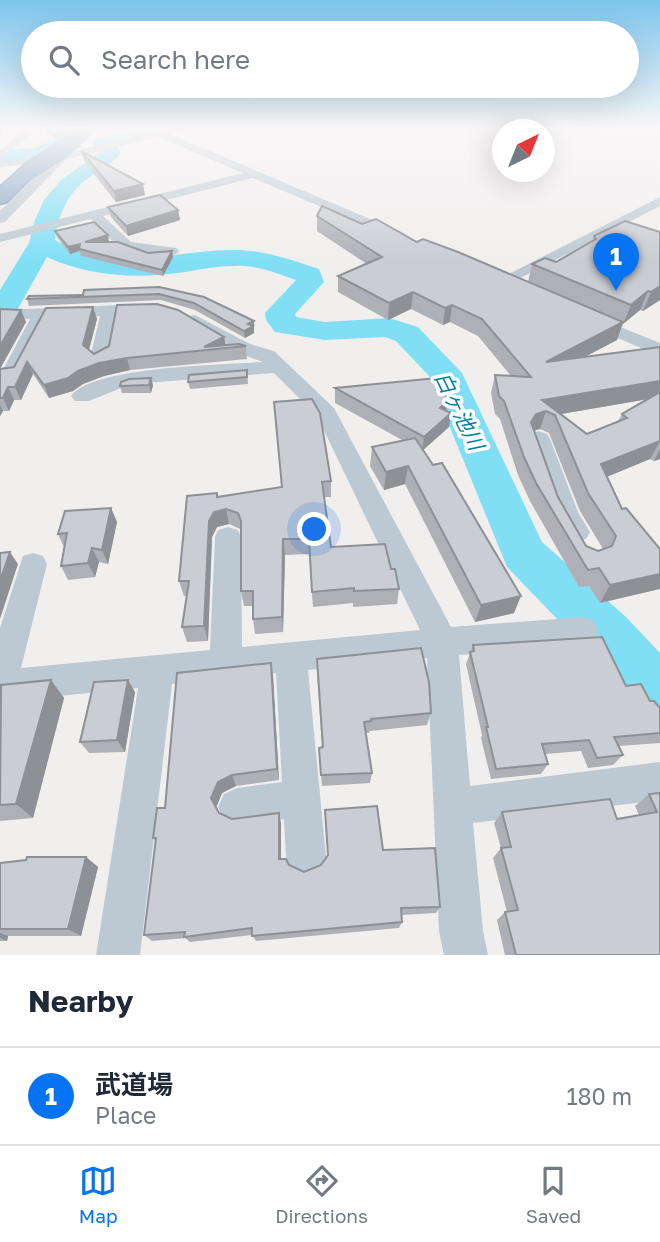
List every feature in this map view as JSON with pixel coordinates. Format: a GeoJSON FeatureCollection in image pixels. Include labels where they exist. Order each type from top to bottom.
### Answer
{"type":"FeatureCollection","features":[{"type":"Feature","properties":{"kind":"highway"},"geometry":{"type":"LineString","coordinates":[[0,198],[6,172]]}},
{"type":"Feature","properties":{"kind":"street"},"geometry":{"type":"LineString","coordinates":[[0,219],[47,172]]}},
{"type":"Feature","properties":{"kind":"street"},"geometry":{"type":"LineString","coordinates":[[248,172],[307,194],[414,241]]}},
{"type":"Feature","properties":{"kind":"street"},"geometry":{"type":"LineString","coordinates":[[0,237],[253,174]]}},
{"type":"Feature","properties":{"kind":"street"},"geometry":{"type":"LineString","coordinates":[[527,292],[496,278],[660,201]]}},
{"type":"Feature","properties":{"kind":"street"},"geometry":{"type":"LineString","coordinates":[[94,214],[116,241],[138,255],[171,251]]}},
{"type":"Feature","properties":{"kind":"street"},"geometry":{"type":"LineString","coordinates":[[94,238],[110,234]]}},
{"type":"Feature","properties":{"kind":"street"},"geometry":{"type":"LineString","coordinates":[[6,315],[161,308],[174,312],[243,348],[267,355],[327,413],[442,642],[461,931],[466,955]]}},
{"type":"Feature","properties":{"kind":"street"},"geometry":{"type":"LineString","coordinates":[[100,358],[110,310]]}},
{"type":"Feature","properties":{"kind":"street"},"geometry":{"type":"LineString","coordinates":[[575,313],[660,350]]}},
{"type":"Feature","properties":{"kind":"street"},"geometry":{"type":"LineString","coordinates":[[21,367],[42,314]]}},
{"type":"Feature","properties":{"kind":"street"},"geometry":{"type":"LineString","coordinates":[[82,396],[128,377],[162,383],[279,367]]}},
{"type":"Feature","properties":{"kind":"street"},"geometry":{"type":"LineString","coordinates":[[539,439],[566,514],[590,555]]}},
{"type":"Feature","properties":{"kind":"street"},"geometry":{"type":"LineString","coordinates":[[226,664],[228,537]]}},
{"type":"Feature","properties":{"kind":"street"},"geometry":{"type":"LineString","coordinates":[[33,564],[0,685],[583,631]]}},
{"type":"Feature","properties":{"kind":"street"},"geometry":{"type":"LineString","coordinates":[[291,657],[306,857]]}},
{"type":"Feature","properties":{"kind":"street"},"geometry":{"type":"LineString","coordinates":[[118,955],[157,671]]}},
{"type":"Feature","properties":{"kind":"street"},"geometry":{"type":"LineString","coordinates":[[453,807],[660,781]]}},
{"type":"Feature","properties":{"kind":"street"},"geometry":{"type":"LineString","coordinates":[[237,807],[302,798]]}},
{"type":"Feature","properties":{"kind":"building"},"geometry":{"type":"Polygon","coordinates":[[[98,172],[120,172],[143,184],[114,191],[98,172]]]}},
{"type":"Feature","properties":{"kind":"building"},"geometry":{"type":"Polygon","coordinates":[[[160,195],[178,210],[126,226],[108,207],[160,195]]]}},
{"type":"Feature","properties":{"kind":"building"},"geometry":{"type":"Polygon","coordinates":[[[322,206],[362,224],[376,219],[417,242],[423,239],[458,252],[623,322],[546,362],[660,347],[660,381],[542,400],[587,434],[627,418],[622,414],[660,392],[660,441],[601,464],[622,509],[626,508],[660,549],[660,574],[610,585],[599,568],[588,570],[536,483],[504,401],[499,396],[495,375],[531,377],[482,319],[452,305],[445,308],[413,292],[389,303],[338,276],[382,257],[317,216],[322,206]],[[546,411],[536,414],[531,422],[558,497],[586,546],[598,551],[612,546],[616,536],[588,493],[555,415],[546,411]]]}},
{"type":"Feature","properties":{"kind":"building"},"geometry":{"type":"Polygon","coordinates":[[[625,221],[660,232],[660,286],[648,291],[631,305],[532,264],[545,258],[556,262],[596,239],[594,236],[625,221]]]}},
{"type":"Feature","properties":{"kind":"building"},"geometry":{"type":"Polygon","coordinates":[[[94,222],[108,235],[85,242],[118,242],[148,253],[172,251],[162,270],[79,249],[80,244],[68,247],[55,231],[94,222]]]}},
{"type":"Feature","properties":{"kind":"building"},"geometry":{"type":"Polygon","coordinates":[[[159,287],[204,297],[254,321],[248,324],[253,326],[244,331],[194,303],[159,294],[27,299],[29,296],[83,295],[84,290],[159,287]]]}},
{"type":"Feature","properties":{"kind":"building"},"geometry":{"type":"Polygon","coordinates":[[[157,304],[178,310],[224,337],[204,347],[239,344],[246,346],[99,363],[68,378],[44,385],[27,362],[15,387],[8,387],[3,398],[0,398],[0,369],[14,367],[46,308],[93,307],[83,345],[94,354],[109,346],[117,305],[157,304]]]}},
{"type":"Feature","properties":{"kind":"building"},"geometry":{"type":"Polygon","coordinates":[[[0,309],[21,310],[0,346],[0,309]]]}},
{"type":"Feature","properties":{"kind":"building"},"geometry":{"type":"Polygon","coordinates":[[[247,370],[247,377],[188,382],[189,375],[247,370]]]}},
{"type":"Feature","properties":{"kind":"building"},"geometry":{"type":"Polygon","coordinates":[[[151,378],[149,385],[120,386],[121,382],[129,379],[151,378]]]}},
{"type":"Feature","properties":{"kind":"building"},"geometry":{"type":"Polygon","coordinates":[[[437,378],[448,400],[440,408],[451,413],[424,437],[335,388],[437,378]]]}},
{"type":"Feature","properties":{"kind":"building"},"geometry":{"type":"Polygon","coordinates":[[[312,399],[320,413],[331,481],[322,482],[331,547],[385,544],[391,569],[395,569],[399,589],[354,591],[354,588],[312,592],[309,539],[283,539],[282,617],[253,619],[253,591],[241,591],[241,521],[238,513],[226,509],[214,512],[209,521],[204,626],[182,627],[189,581],[179,581],[187,496],[217,493],[217,497],[282,487],[274,402],[312,399]]]}},
{"type":"Feature","properties":{"kind":"building"},"geometry":{"type":"Polygon","coordinates":[[[415,438],[433,465],[442,463],[521,596],[481,605],[408,466],[386,472],[372,447],[415,438]]]}},
{"type":"Feature","properties":{"kind":"building"},"geometry":{"type":"Polygon","coordinates":[[[111,508],[102,550],[92,548],[88,563],[61,566],[67,533],[58,534],[65,511],[111,508]]]}},
{"type":"Feature","properties":{"kind":"building"},"geometry":{"type":"Polygon","coordinates":[[[10,552],[0,581],[0,553],[10,552]]]}},
{"type":"Feature","properties":{"kind":"building"},"geometry":{"type":"Polygon","coordinates":[[[602,637],[626,686],[641,684],[650,701],[654,701],[660,708],[660,733],[614,737],[623,755],[597,758],[589,740],[542,744],[548,764],[496,769],[470,652],[474,651],[473,645],[602,637]]]}},
{"type":"Feature","properties":{"kind":"building"},"geometry":{"type":"Polygon","coordinates":[[[421,648],[429,682],[431,713],[364,722],[372,773],[321,775],[319,748],[323,747],[317,659],[421,648]]]}},
{"type":"Feature","properties":{"kind":"building"},"geometry":{"type":"Polygon","coordinates":[[[271,663],[277,769],[232,775],[218,782],[211,798],[219,813],[232,819],[279,813],[279,859],[286,859],[289,865],[304,872],[321,865],[328,855],[325,810],[377,806],[383,850],[435,848],[440,907],[401,908],[402,922],[252,936],[252,928],[184,937],[185,932],[144,935],[157,808],[165,808],[177,673],[271,663]]]}},
{"type":"Feature","properties":{"kind":"building"},"geometry":{"type":"Polygon","coordinates":[[[51,680],[16,804],[0,805],[1,685],[51,680]]]}},
{"type":"Feature","properties":{"kind":"building"},"geometry":{"type":"Polygon","coordinates":[[[128,680],[117,740],[80,742],[94,682],[128,680]]]}},
{"type":"Feature","properties":{"kind":"building"},"geometry":{"type":"Polygon","coordinates":[[[660,793],[660,955],[516,955],[505,912],[518,910],[501,848],[511,847],[502,812],[610,799],[617,819],[657,812],[649,794],[660,793]]]}},
{"type":"Feature","properties":{"kind":"building"},"geometry":{"type":"Polygon","coordinates":[[[27,857],[86,857],[68,929],[0,929],[0,863],[26,860],[27,857]]]}},
{"type":"Feature","properties":{"kind":"waterway","name":"白ヶ池川"},"geometry":{"type":"LineString","coordinates":[[42,243],[47,220],[56,200],[69,183],[85,172]]}},
{"type":"Feature","properties":{"kind":"waterway"},"geometry":{"type":"LineString","coordinates":[[0,315],[42,243]]}},
{"type":"Feature","properties":{"kind":"waterway","name":"白ヶ池川"},"geometry":{"type":"LineString","coordinates":[[42,243],[73,259],[124,268],[160,267],[229,258],[264,261],[309,275],[310,282],[307,286],[280,313],[281,320],[286,325],[325,331],[389,327],[407,334],[445,373],[524,554],[607,634],[660,694]]}},
{"type":"Feature","properties":{"kind":"place","name":"武道場"},"geometry":{"type":"Point","coordinates":[616,291]}}]}
